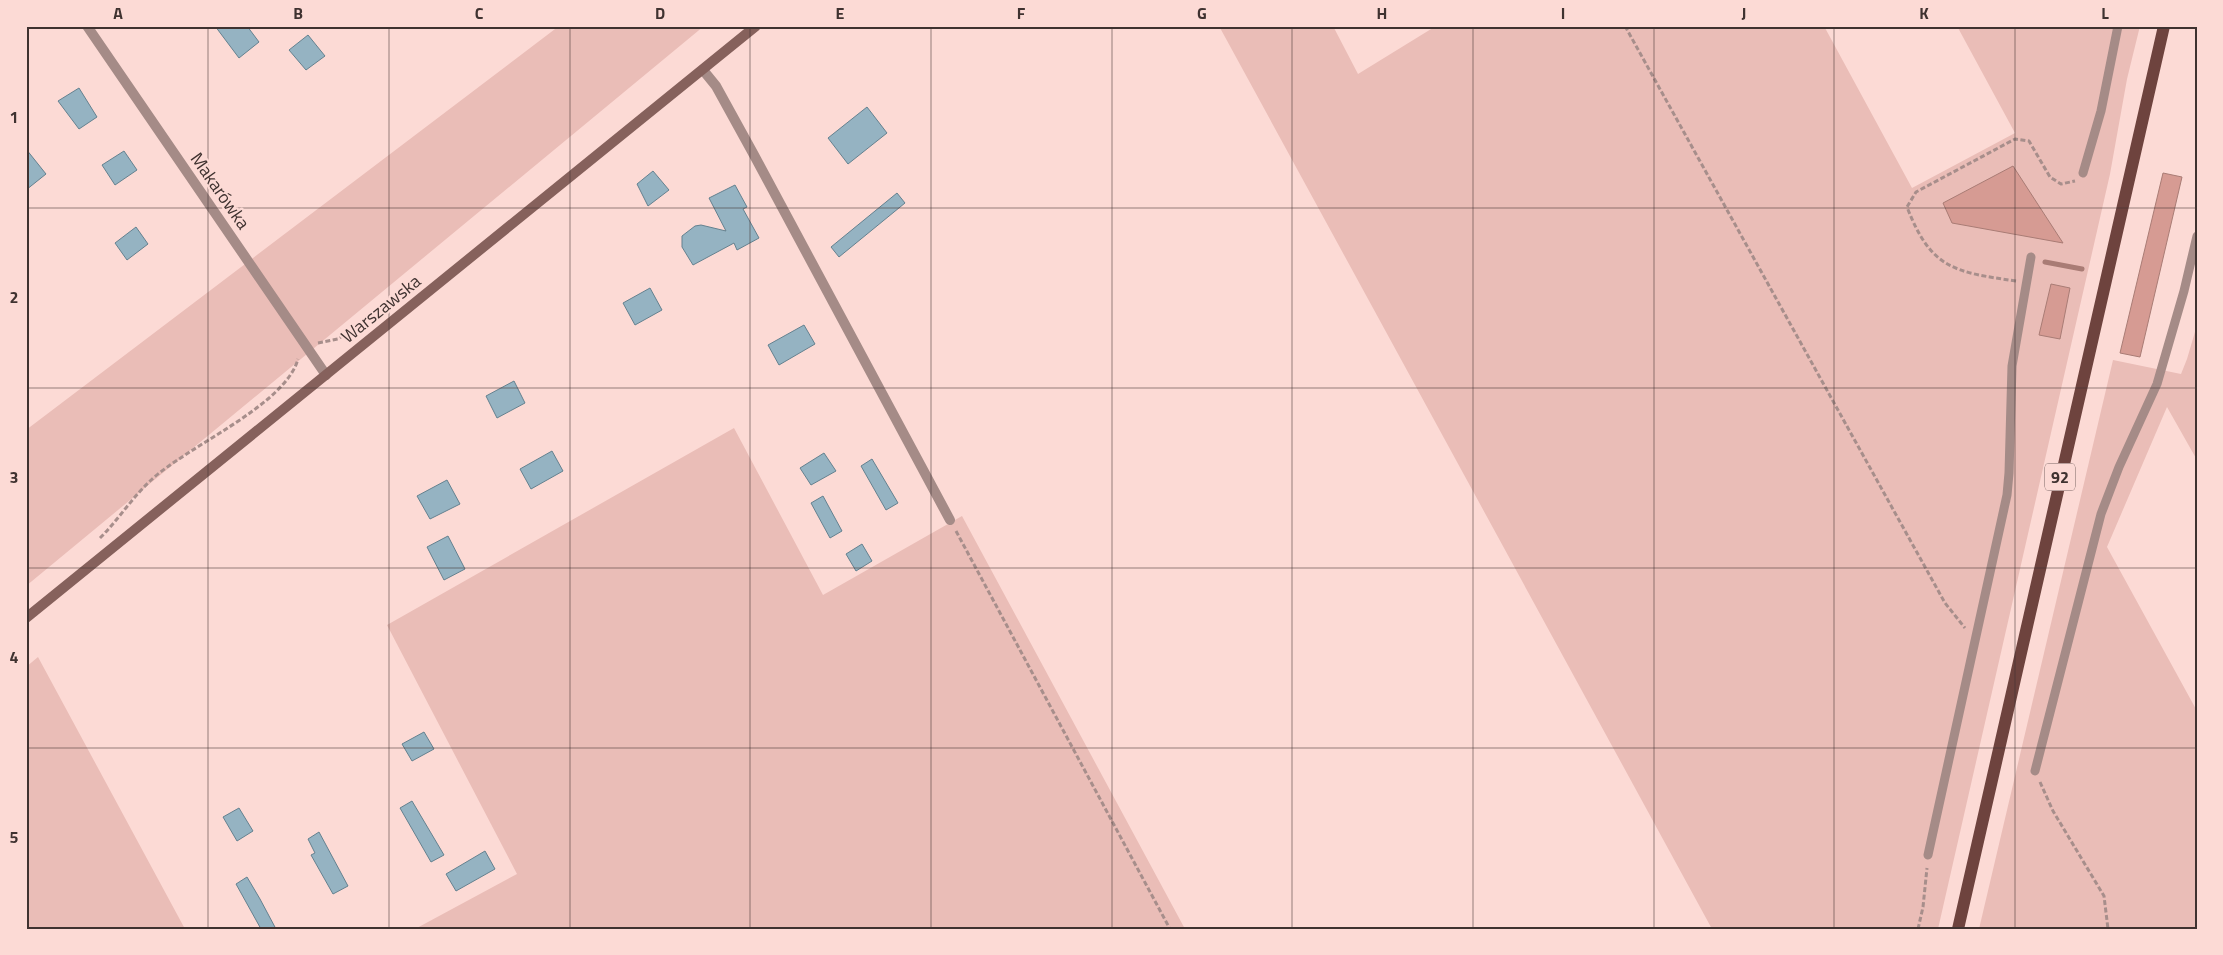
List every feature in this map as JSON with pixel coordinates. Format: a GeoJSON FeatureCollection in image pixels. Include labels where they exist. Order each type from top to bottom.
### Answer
{"type":"FeatureCollection","features":[{"type":"Feature","properties":{"kind":"main road","name":"92"},"geometry":{"type":"LineString","coordinates":[[1958,929],[2164,26]]}},
{"type":"Feature","properties":{"kind":"street","name":"Makarówka"},"geometry":{"type":"LineString","coordinates":[[87,26],[326,375]]}},
{"type":"Feature","properties":{"kind":"street","name":"Warszawska"},"geometry":{"type":"LineString","coordinates":[[26,618],[756,26]]}},
{"type":"Feature","properties":{"kind":"street"},"geometry":{"type":"LineString","coordinates":[[703,70],[716,86],[950,520]]}},
{"type":"Feature","properties":{"kind":"lane"},"geometry":{"type":"LineString","coordinates":[[2083,173],[2101,110],[2118,26]]}},
{"type":"Feature","properties":{"kind":"lane"},"geometry":{"type":"LineString","coordinates":[[2035,771],[2102,514],[2119,467],[2157,384],[2184,291],[2197,236]]}},
{"type":"Feature","properties":{"kind":"lane"},"geometry":{"type":"LineString","coordinates":[[1928,855],[2007,495],[2012,366],[2031,257]]}},
{"type":"Feature","properties":{"kind":"path"},"geometry":{"type":"LineString","coordinates":[[1625,26],[1945,603],[1976,640]]}},
{"type":"Feature","properties":{"kind":"path"},"geometry":{"type":"LineString","coordinates":[[2026,282],[1984,276],[1952,268],[1931,252],[1915,229],[1907,207],[1916,192],[2015,139],[2029,141],[2050,177],[2061,184],[2079,179],[2083,173]]}},
{"type":"Feature","properties":{"kind":"path"},"geometry":{"type":"LineString","coordinates":[[101,538],[151,480],[184,454],[247,417],[295,372],[298,359],[302,356]]}},
{"type":"Feature","properties":{"kind":"path"},"geometry":{"type":"LineString","coordinates":[[950,520],[1170,929]]}},
{"type":"Feature","properties":{"kind":"path"},"geometry":{"type":"LineString","coordinates":[[2035,771],[2053,811],[2104,896],[2108,929]]}},
{"type":"Feature","properties":{"kind":"path"},"geometry":{"type":"LineString","coordinates":[[1918,929],[1923,907],[1928,855]]}},
{"type":"Feature","properties":{"kind":"shaded area"},"geometry":{"type":"Polygon","coordinates":[[[559,26],[704,26],[26,586],[26,430],[559,26]]]}},
{"type":"Feature","properties":{"kind":"shaded area"},"geometry":{"type":"Polygon","coordinates":[[[1219,26],[1333,26],[1358,74],[1436,26],[1824,26],[1912,188],[2015,133],[1957,26],[2140,26],[2127,79],[2110,174],[1938,929],[1712,929],[1219,26]]]}},
{"type":"Feature","properties":{"kind":"shaded area"},"geometry":{"type":"Polygon","coordinates":[[[2013,166],[2063,243],[1952,223],[1943,203],[2013,166]]]}},
{"type":"Feature","properties":{"kind":"shaded area"},"geometry":{"type":"Polygon","coordinates":[[[2163,173],[2182,177],[2140,357],[2120,353],[2163,173]]]}},
{"type":"Feature","properties":{"kind":"shaded area"},"geometry":{"type":"Polygon","coordinates":[[[2051,284],[2070,288],[2060,339],[2039,335],[2051,284]]]}},
{"type":"Feature","properties":{"kind":"shaded area"},"geometry":{"type":"Polygon","coordinates":[[[2197,325],[2197,460],[2167,407],[2107,547],[2197,711],[2197,929],[1979,929],[2113,360],[2181,374],[2197,325]]]}},
{"type":"Feature","properties":{"kind":"shaded area"},"geometry":{"type":"Polygon","coordinates":[[[734,428],[823,595],[962,516],[1185,929],[415,929],[517,874],[387,625],[734,428]]]}},
{"type":"Feature","properties":{"kind":"shaded area"},"geometry":{"type":"Polygon","coordinates":[[[38,657],[185,929],[26,929],[26,667],[38,657]]]}},
{"type":"Feature","properties":{"kind":"building"},"geometry":{"type":"Polygon","coordinates":[[[215,26],[247,26],[259,42],[239,58],[215,26]]]}},
{"type":"Feature","properties":{"kind":"building"},"geometry":{"type":"Polygon","coordinates":[[[308,35],[325,56],[306,70],[289,50],[308,35]]]}},
{"type":"Feature","properties":{"kind":"building"},"geometry":{"type":"Polygon","coordinates":[[[79,88],[97,117],[79,129],[58,101],[79,88]]]}},
{"type":"Feature","properties":{"kind":"building"},"geometry":{"type":"Polygon","coordinates":[[[867,107],[887,133],[848,164],[828,138],[867,107]]]}},
{"type":"Feature","properties":{"kind":"building"},"geometry":{"type":"Polygon","coordinates":[[[26,149],[46,174],[26,190],[26,149]]]}},
{"type":"Feature","properties":{"kind":"building"},"geometry":{"type":"Polygon","coordinates":[[[124,151],[137,170],[115,185],[102,165],[124,151]]]}},
{"type":"Feature","properties":{"kind":"building"},"geometry":{"type":"Polygon","coordinates":[[[653,171],[669,190],[648,206],[637,184],[653,171]]]}},
{"type":"Feature","properties":{"kind":"building"},"geometry":{"type":"Polygon","coordinates":[[[735,185],[747,207],[743,209],[759,238],[737,250],[734,243],[693,265],[682,247],[682,236],[695,226],[701,225],[726,231],[709,198],[735,185]]]}},
{"type":"Feature","properties":{"kind":"building"},"geometry":{"type":"Polygon","coordinates":[[[897,193],[905,203],[839,257],[831,247],[897,193]]]}},
{"type":"Feature","properties":{"kind":"building"},"geometry":{"type":"Polygon","coordinates":[[[136,227],[148,244],[127,260],[115,243],[136,227]]]}},
{"type":"Feature","properties":{"kind":"building"},"geometry":{"type":"Polygon","coordinates":[[[650,288],[662,310],[635,325],[623,303],[650,288]]]}},
{"type":"Feature","properties":{"kind":"building"},"geometry":{"type":"Polygon","coordinates":[[[804,325],[815,344],[779,365],[768,345],[804,325]]]}},
{"type":"Feature","properties":{"kind":"building"},"geometry":{"type":"Polygon","coordinates":[[[514,381],[525,403],[497,418],[486,396],[514,381]]]}},
{"type":"Feature","properties":{"kind":"building"},"geometry":{"type":"Polygon","coordinates":[[[552,451],[563,471],[531,489],[520,469],[552,451]]]}},
{"type":"Feature","properties":{"kind":"building"},"geometry":{"type":"Polygon","coordinates":[[[824,453],[836,471],[811,485],[800,468],[824,453]]]}},
{"type":"Feature","properties":{"kind":"building"},"geometry":{"type":"Polygon","coordinates":[[[872,459],[898,503],[886,510],[861,466],[872,459]]]}},
{"type":"Feature","properties":{"kind":"building"},"geometry":{"type":"Polygon","coordinates":[[[447,480],[460,504],[430,519],[417,496],[447,480]]]}},
{"type":"Feature","properties":{"kind":"building"},"geometry":{"type":"Polygon","coordinates":[[[823,496],[842,531],[830,538],[811,503],[823,496]]]}},
{"type":"Feature","properties":{"kind":"building"},"geometry":{"type":"Polygon","coordinates":[[[448,536],[465,569],[444,580],[427,547],[448,536]]]}},
{"type":"Feature","properties":{"kind":"building"},"geometry":{"type":"Polygon","coordinates":[[[862,544],[872,561],[856,571],[846,554],[862,544]]]}},
{"type":"Feature","properties":{"kind":"building"},"geometry":{"type":"Polygon","coordinates":[[[424,732],[434,749],[412,761],[402,744],[424,732]]]}},
{"type":"Feature","properties":{"kind":"building"},"geometry":{"type":"Polygon","coordinates":[[[412,801],[444,855],[431,862],[400,808],[412,801]]]}},
{"type":"Feature","properties":{"kind":"building"},"geometry":{"type":"Polygon","coordinates":[[[239,808],[253,831],[237,841],[223,817],[239,808]]]}},
{"type":"Feature","properties":{"kind":"building"},"geometry":{"type":"Polygon","coordinates":[[[319,832],[348,886],[333,894],[311,855],[315,853],[308,839],[319,832]]]}},
{"type":"Feature","properties":{"kind":"building"},"geometry":{"type":"Polygon","coordinates":[[[485,851],[495,869],[456,891],[446,874],[485,851]]]}},
{"type":"Feature","properties":{"kind":"building"},"geometry":{"type":"Polygon","coordinates":[[[247,877],[276,929],[261,929],[236,884],[247,877]]]}},
{"type":"Feature","properties":{"kind":"waterway"},"geometry":{"type":"LineString","coordinates":[[2045,262],[2082,269]]}}]}
